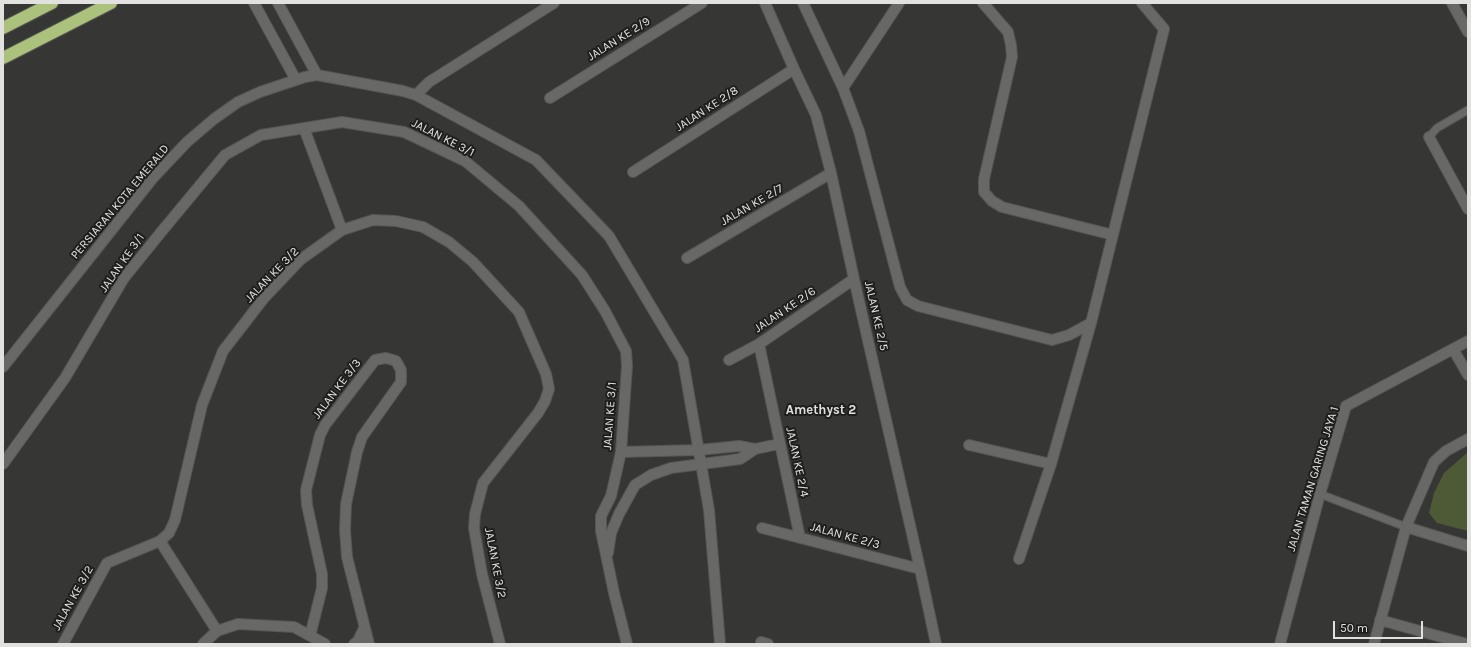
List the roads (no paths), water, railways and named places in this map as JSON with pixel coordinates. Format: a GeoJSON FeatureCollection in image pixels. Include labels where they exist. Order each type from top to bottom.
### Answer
{"type":"FeatureCollection","features":[{"type":"Feature","properties":{"kind":"highway"},"geometry":{"type":"LineString","coordinates":[[3,28],[52,3]]}},
{"type":"Feature","properties":{"kind":"highway"},"geometry":{"type":"LineString","coordinates":[[3,58],[112,3]]}},
{"type":"Feature","properties":{"kind":"street"},"geometry":{"type":"LineString","coordinates":[[254,3],[301,78]]}},
{"type":"Feature","properties":{"kind":"street"},"geometry":{"type":"LineString","coordinates":[[278,3],[317,75],[403,91],[416,95],[536,160],[609,236],[682,360],[709,510],[720,644]]}},
{"type":"Feature","properties":{"kind":"street"},"geometry":{"type":"LineString","coordinates":[[416,95],[429,82],[554,3]]}},
{"type":"Feature","properties":{"kind":"street","name":"JALAN KE 2/9"},"geometry":{"type":"LineString","coordinates":[[550,98],[702,3]]}},
{"type":"Feature","properties":{"kind":"street","name":"JALAN KE 2/5"},"geometry":{"type":"LineString","coordinates":[[765,3],[816,115],[831,174],[936,644]]}},
{"type":"Feature","properties":{"kind":"street"},"geometry":{"type":"LineString","coordinates":[[803,3],[843,88],[859,131],[900,287],[907,300],[918,306],[1052,340],[1069,335],[1091,323]]}},
{"type":"Feature","properties":{"kind":"street"},"geometry":{"type":"LineString","coordinates":[[843,88],[899,3]]}},
{"type":"Feature","properties":{"kind":"street"},"geometry":{"type":"LineString","coordinates":[[983,3],[1008,32],[1012,57],[984,179],[984,192],[992,201],[1002,207],[1113,235]]}},
{"type":"Feature","properties":{"kind":"street"},"geometry":{"type":"LineString","coordinates":[[1019,558],[1051,464],[1091,323],[1164,29],[1142,3]]}},
{"type":"Feature","properties":{"kind":"street"},"geometry":{"type":"LineString","coordinates":[[1452,3],[1468,32]]}},
{"type":"Feature","properties":{"kind":"street","name":"JALAN KE 2/8"},"geometry":{"type":"LineString","coordinates":[[633,172],[794,69]]}},
{"type":"Feature","properties":{"kind":"street","name":"PERSIARAN KOTA EMERALD"},"geometry":{"type":"LineString","coordinates":[[3,367],[153,178],[187,142],[214,119],[238,102],[260,92],[301,78],[317,75]]}},
{"type":"Feature","properties":{"kind":"street","name":"JALAN KE 3/1"},"geometry":{"type":"LineString","coordinates":[[3,464],[65,378],[124,278],[225,155],[261,135],[342,122],[404,132],[465,161],[518,206],[582,275],[606,311],[626,351],[627,366],[621,452],[611,496],[601,516],[600,531],[628,644]]}},
{"type":"Feature","properties":{"kind":"street"},"geometry":{"type":"LineString","coordinates":[[304,128],[342,230]]}},
{"type":"Feature","properties":{"kind":"street"},"geometry":{"type":"LineString","coordinates":[[1429,138],[1468,209]]}},
{"type":"Feature","properties":{"kind":"street","name":"JALAN KE 2/7"},"geometry":{"type":"LineString","coordinates":[[686,258],[831,174]]}},
{"type":"Feature","properties":{"kind":"street","name":"JALAN KE 3/2"},"geometry":{"type":"LineString","coordinates":[[63,644],[107,563],[160,541],[169,533],[175,520],[202,405],[223,352],[264,298],[300,260],[342,230],[374,220],[396,221],[423,227],[449,242],[473,262],[518,312],[546,374],[549,389],[545,401],[538,413],[483,483],[476,514],[474,528],[482,574],[500,644]]}},
{"type":"Feature","properties":{"kind":"street","name":"JALAN KE 2/6"},"geometry":{"type":"LineString","coordinates":[[729,360],[759,344],[854,279]]}},
{"type":"Feature","properties":{"kind":"street","name":"JALAN TAMAN GARING JAYA 1"},"geometry":{"type":"LineString","coordinates":[[1280,644],[1320,494],[1346,406],[1468,341]]}},
{"type":"Feature","properties":{"kind":"street","name":"JALAN KE 2/4"},"geometry":{"type":"LineString","coordinates":[[759,344],[800,538]]}},
{"type":"Feature","properties":{"kind":"street"},"geometry":{"type":"LineString","coordinates":[[1453,349],[1468,375]]}},
{"type":"Feature","properties":{"kind":"street","name":"JALAN KE 3/3"},"geometry":{"type":"LineString","coordinates":[[310,636],[322,588],[322,574],[307,505],[306,490],[320,435],[325,424],[375,360],[386,358],[396,361],[401,370],[401,382],[362,437],[357,452],[346,504],[345,530],[347,557],[369,644]]}},
{"type":"Feature","properties":{"kind":"street"},"geometry":{"type":"LineString","coordinates":[[1374,644],[1406,527],[1434,462],[1446,451],[1468,439]]}},
{"type":"Feature","properties":{"kind":"street"},"geometry":{"type":"LineString","coordinates":[[621,452],[699,450],[739,446],[755,449],[780,444]]}},
{"type":"Feature","properties":{"kind":"street"},"geometry":{"type":"LineString","coordinates":[[969,445],[1051,464]]}},
{"type":"Feature","properties":{"kind":"street"},"geometry":{"type":"LineString","coordinates":[[607,559],[612,533],[619,514],[635,485],[651,475],[671,468],[740,459],[755,449]]}},
{"type":"Feature","properties":{"kind":"street"},"geometry":{"type":"LineString","coordinates":[[1406,527],[1468,546]]}},
{"type":"Feature","properties":{"kind":"street","name":"JALAN KE 2/3"},"geometry":{"type":"LineString","coordinates":[[762,528],[920,569]]}},
{"type":"Feature","properties":{"kind":"street"},"geometry":{"type":"LineString","coordinates":[[160,541],[217,631]]}},
{"type":"Feature","properties":{"kind":"street"},"geometry":{"type":"LineString","coordinates":[[1380,620],[1467,644]]}},
{"type":"Feature","properties":{"kind":"street"},"geometry":{"type":"LineString","coordinates":[[203,644],[217,631],[238,624],[294,627],[325,644]]}},
{"type":"Feature","properties":{"kind":"street"},"geometry":{"type":"LineString","coordinates":[[354,644],[358,641],[364,628]]}},
{"type":"Feature","properties":{"kind":"lane"},"geometry":{"type":"LineString","coordinates":[[1429,138],[1437,128],[1468,110]]}},
{"type":"Feature","properties":{"kind":"lane"},"geometry":{"type":"LineString","coordinates":[[1320,494],[1406,527]]}},
{"type":"Feature","properties":{"kind":"district","name":"Amethyst 2"},"geometry":{"type":"Point","coordinates":[821,410]}}]}
